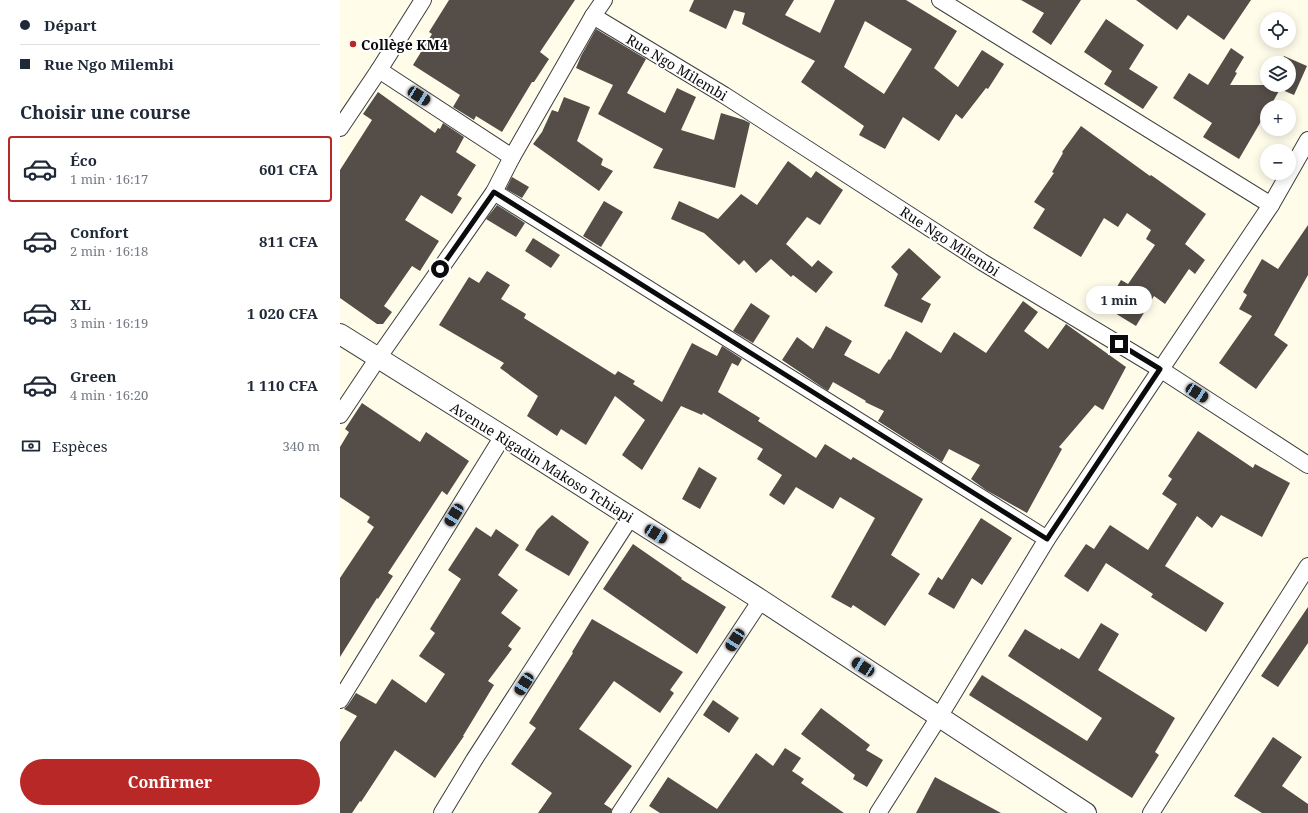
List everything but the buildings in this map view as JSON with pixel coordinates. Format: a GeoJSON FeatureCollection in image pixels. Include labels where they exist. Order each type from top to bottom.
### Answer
{"type":"FeatureCollection","features":[{"type":"Feature","properties":{"kind":"street"},"geometry":{"type":"LineString","coordinates":[[340,128],[423,0]]}},
{"type":"Feature","properties":{"kind":"street"},"geometry":{"type":"LineString","coordinates":[[340,415],[494,192],[512,157],[593,16],[604,0]]}},
{"type":"Feature","properties":{"kind":"street"},"geometry":{"type":"LineString","coordinates":[[940,0],[1271,205]]}},
{"type":"Feature","properties":{"kind":"street","name":"Rue Ngo Milembi"},"geometry":{"type":"LineString","coordinates":[[593,16],[724,95],[982,262],[1160,369],[1308,465]]}},
{"type":"Feature","properties":{"kind":"street"},"geometry":{"type":"LineString","coordinates":[[379,70],[512,157]]}},
{"type":"Feature","properties":{"kind":"street"},"geometry":{"type":"LineString","coordinates":[[878,813],[939,718],[1047,539],[1271,205],[1308,140]]}},
{"type":"Feature","properties":{"kind":"street"},"geometry":{"type":"LineString","coordinates":[[494,192],[1047,539]]}},
{"type":"Feature","properties":{"kind":"street","name":"Avenue Rigadin Makoso Tchiapi"},"geometry":{"type":"LineString","coordinates":[[340,334],[762,600],[939,718],[1086,813]]}},
{"type":"Feature","properties":{"kind":"street"},"geometry":{"type":"LineString","coordinates":[[340,700],[503,436]]}},
{"type":"Feature","properties":{"kind":"street"},"geometry":{"type":"LineString","coordinates":[[442,813],[474,760],[630,518]]}},
{"type":"Feature","properties":{"kind":"street"},"geometry":{"type":"LineString","coordinates":[[1151,813],[1308,566]]}},
{"type":"Feature","properties":{"kind":"street"},"geometry":{"type":"LineString","coordinates":[[620,813],[762,600]]}},
{"type":"Feature","properties":{"kind":"place","name":"Collège KM4"},"geometry":{"type":"Point","coordinates":[353,44]}},
{"type":"Feature","properties":{"kind":"route"},"geometry":{"type":"LineString","coordinates":[[440,269],[494,192],[1047,539],[1160,369],[1119,344]]}}]}
